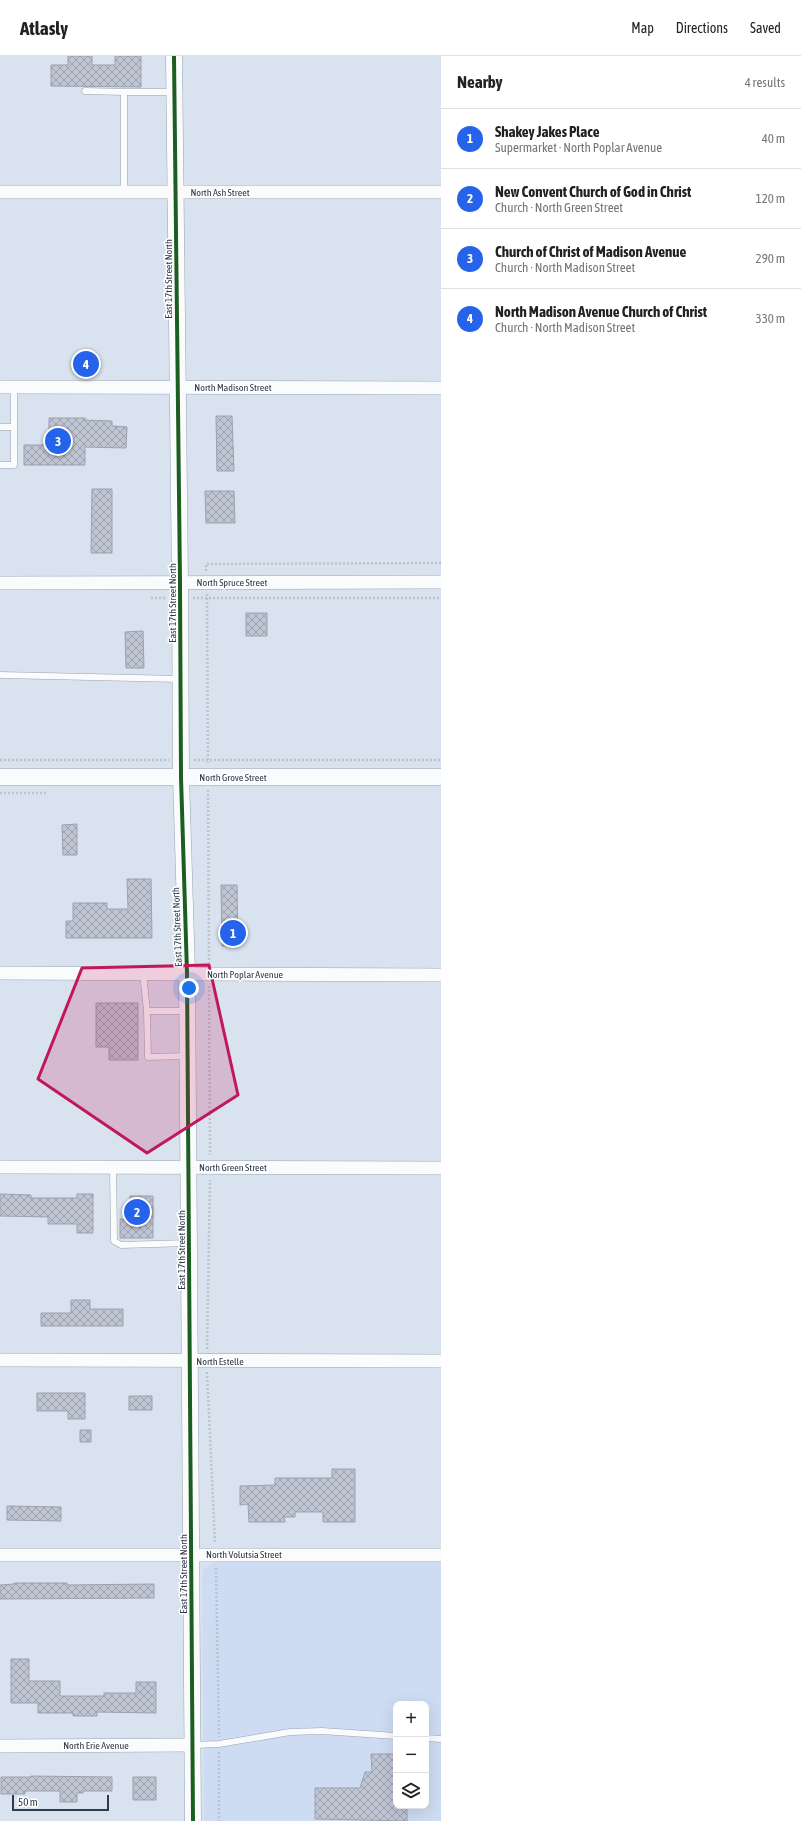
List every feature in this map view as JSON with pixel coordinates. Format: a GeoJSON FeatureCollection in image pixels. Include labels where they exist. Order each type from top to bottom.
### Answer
{"type":"FeatureCollection","features":[{"type":"Feature","properties":{"kind":"street","name":"East 17th Street North"},"geometry":{"type":"LineString","coordinates":[[174,56],[181,777],[188,1056],[193,1821]]}},
{"type":"Feature","properties":{"kind":"street","name":"North Ash Street"},"geometry":{"type":"LineString","coordinates":[[0,192],[441,192]]}},
{"type":"Feature","properties":{"kind":"street","name":"North Madison Street"},"geometry":{"type":"LineString","coordinates":[[0,387],[177,386],[441,388]]}},
{"type":"Feature","properties":{"kind":"street","name":"North Spruce Street"},"geometry":{"type":"LineString","coordinates":[[0,583],[180,590],[207,587],[441,582]]}},
{"type":"Feature","properties":{"kind":"street","name":"North Grove Street"},"geometry":{"type":"LineString","coordinates":[[0,777],[441,778]]}},
{"type":"Feature","properties":{"kind":"street","name":"North Poplar Avenue"},"geometry":{"type":"LineString","coordinates":[[0,973],[441,975]]}},
{"type":"Feature","properties":{"kind":"street","name":"North Green Street"},"geometry":{"type":"LineString","coordinates":[[0,1168],[441,1168]]}},
{"type":"Feature","properties":{"kind":"street","name":"North Estelle"},"geometry":{"type":"LineString","coordinates":[[0,1360],[441,1361]]}},
{"type":"Feature","properties":{"kind":"street","name":"North Volutsia Street"},"geometry":{"type":"LineString","coordinates":[[0,1555],[441,1555]]}},
{"type":"Feature","properties":{"kind":"street","name":"North Erie Avenue"},"geometry":{"type":"LineString","coordinates":[[0,1746],[192,1745]]}},
{"type":"Feature","properties":{"kind":"lane"},"geometry":{"type":"LineString","coordinates":[[85,91],[175,92]]}},
{"type":"Feature","properties":{"kind":"lane"},"geometry":{"type":"LineString","coordinates":[[124,92],[124,192]]}},
{"type":"Feature","properties":{"kind":"lane"},"geometry":{"type":"LineString","coordinates":[[0,465],[14,465],[14,387]]}},
{"type":"Feature","properties":{"kind":"lane"},"geometry":{"type":"LineString","coordinates":[[0,427],[14,427]]}},
{"type":"Feature","properties":{"kind":"lane"},"geometry":{"type":"LineString","coordinates":[[0,674],[181,679]]}},
{"type":"Feature","properties":{"kind":"lane"},"geometry":{"type":"LineString","coordinates":[[143,973],[148,1057],[188,1056]]}},
{"type":"Feature","properties":{"kind":"lane"},"geometry":{"type":"LineString","coordinates":[[146,1011],[187,1011]]}},
{"type":"Feature","properties":{"kind":"lane"},"geometry":{"type":"LineString","coordinates":[[113,1167],[114,1241],[121,1245],[189,1243]]}},
{"type":"Feature","properties":{"kind":"lane"},"geometry":{"type":"LineString","coordinates":[[192,1745],[219,1744],[290,1732],[322,1731],[393,1736]]}},
{"type":"Feature","properties":{"kind":"lane"},"geometry":{"type":"LineString","coordinates":[[429,1738],[441,1739]]}},
{"type":"Feature","properties":{"kind":"path"},"geometry":{"type":"LineString","coordinates":[[219,1821],[218,1595],[207,1381],[210,1167],[206,564],[441,563]]}},
{"type":"Feature","properties":{"kind":"path"},"geometry":{"type":"LineString","coordinates":[[207,587],[207,598]]}},
{"type":"Feature","properties":{"kind":"path"},"geometry":{"type":"LineString","coordinates":[[151,598],[180,590],[207,598],[441,598]]}},
{"type":"Feature","properties":{"kind":"path"},"geometry":{"type":"LineString","coordinates":[[0,760],[441,760]]}},
{"type":"Feature","properties":{"kind":"highlighted area"},"geometry":{"type":"Polygon","coordinates":[[[209,965],[238,1095],[147,1153],[38,1079],[82,968],[209,965]]]}},
{"type":"Feature","properties":{"kind":"shaded area"},"geometry":{"type":"Polygon","coordinates":[[[441,1560],[441,1821],[204,1821],[202,1578],[204,1569],[210,1564],[218,1561],[441,1560]]]}},
{"type":"Feature","properties":{"kind":"building"},"geometry":{"type":"Polygon","coordinates":[[[68,56],[92,56],[92,65],[115,65],[115,56],[141,56],[141,87],[51,86],[51,65],[68,65],[68,56]]]}},
{"type":"Feature","properties":{"kind":"building"},"geometry":{"type":"Polygon","coordinates":[[[216,416],[232,416],[234,471],[217,471],[216,416]]]}},
{"type":"Feature","properties":{"kind":"building"},"geometry":{"type":"Polygon","coordinates":[[[49,418],[85,418],[85,420],[112,421],[112,426],[127,427],[126,448],[85,447],[85,465],[24,465],[24,445],[49,445],[49,418]]]}},
{"type":"Feature","properties":{"kind":"building"},"geometry":{"type":"Polygon","coordinates":[[[92,489],[112,489],[112,553],[91,553],[92,489]]]}},
{"type":"Feature","properties":{"kind":"building"},"geometry":{"type":"Polygon","coordinates":[[[205,491],[234,491],[235,523],[206,523],[205,491]]]}},
{"type":"Feature","properties":{"kind":"building"},"geometry":{"type":"Polygon","coordinates":[[[246,613],[267,613],[267,636],[246,636],[246,613]]]}},
{"type":"Feature","properties":{"kind":"building"},"geometry":{"type":"Polygon","coordinates":[[[143,631],[144,668],[126,668],[125,632],[143,631]]]}},
{"type":"Feature","properties":{"kind":"building"},"geometry":{"type":"Polygon","coordinates":[[[77,824],[77,855],[63,855],[62,825],[77,824]]]}},
{"type":"Feature","properties":{"kind":"building"},"geometry":{"type":"Polygon","coordinates":[[[127,879],[151,879],[152,938],[66,938],[66,921],[73,921],[73,903],[107,903],[107,909],[128,909],[127,879]]]}},
{"type":"Feature","properties":{"kind":"building"},"geometry":{"type":"Polygon","coordinates":[[[221,885],[237,885],[238,946],[222,946],[221,885]]]}},
{"type":"Feature","properties":{"kind":"building"},"geometry":{"type":"Polygon","coordinates":[[[96,1003],[138,1003],[138,1060],[109,1060],[109,1047],[96,1047],[96,1003]]]}},
{"type":"Feature","properties":{"kind":"building"},"geometry":{"type":"Polygon","coordinates":[[[0,1194],[31,1195],[31,1198],[77,1198],[77,1194],[93,1194],[93,1233],[77,1233],[77,1224],[48,1224],[48,1217],[0,1216],[0,1194]]]}},
{"type":"Feature","properties":{"kind":"building"},"geometry":{"type":"Polygon","coordinates":[[[130,1196],[153,1196],[153,1238],[120,1238],[120,1219],[130,1219],[130,1196]]]}},
{"type":"Feature","properties":{"kind":"building"},"geometry":{"type":"Polygon","coordinates":[[[71,1300],[90,1300],[90,1309],[123,1309],[123,1326],[41,1326],[41,1313],[71,1313],[71,1300]]]}},
{"type":"Feature","properties":{"kind":"building"},"geometry":{"type":"Polygon","coordinates":[[[37,1393],[85,1393],[85,1419],[68,1419],[68,1411],[37,1411],[37,1393]]]}},
{"type":"Feature","properties":{"kind":"building"},"geometry":{"type":"Polygon","coordinates":[[[129,1396],[152,1396],[152,1410],[129,1410],[129,1396]]]}},
{"type":"Feature","properties":{"kind":"building"},"geometry":{"type":"Polygon","coordinates":[[[80,1430],[91,1430],[91,1442],[80,1442],[80,1430]]]}},
{"type":"Feature","properties":{"kind":"building"},"geometry":{"type":"Polygon","coordinates":[[[332,1469],[355,1469],[355,1522],[323,1522],[323,1512],[295,1512],[295,1517],[284,1517],[285,1522],[249,1522],[248,1504],[240,1505],[240,1486],[275,1485],[275,1478],[332,1478],[332,1469]]]}},
{"type":"Feature","properties":{"kind":"building"},"geometry":{"type":"Polygon","coordinates":[[[7,1506],[61,1507],[61,1521],[7,1520],[7,1506]]]}},
{"type":"Feature","properties":{"kind":"building"},"geometry":{"type":"Polygon","coordinates":[[[14,1583],[67,1583],[67,1585],[154,1584],[154,1598],[0,1599],[0,1585],[14,1583]]]}},
{"type":"Feature","properties":{"kind":"building"},"geometry":{"type":"Polygon","coordinates":[[[11,1659],[29,1659],[29,1681],[60,1681],[60,1696],[104,1696],[104,1693],[136,1693],[136,1682],[156,1682],[156,1713],[97,1712],[97,1716],[73,1716],[73,1713],[38,1713],[38,1703],[11,1703],[11,1659]]]}},
{"type":"Feature","properties":{"kind":"building"},"geometry":{"type":"Polygon","coordinates":[[[371,1754],[393,1754],[393,1809],[407,1809],[407,1821],[315,1819],[315,1788],[360,1788],[365,1772],[372,1772],[371,1754]]]}},
{"type":"Feature","properties":{"kind":"building"},"geometry":{"type":"Polygon","coordinates":[[[1,1777],[112,1777],[112,1791],[83,1791],[83,1793],[77,1793],[77,1802],[60,1802],[60,1791],[25,1791],[25,1794],[1,1794],[1,1777]]]}},
{"type":"Feature","properties":{"kind":"building"},"geometry":{"type":"Polygon","coordinates":[[[133,1777],[156,1777],[156,1800],[133,1800],[133,1777]]]}},
{"type":"Feature","properties":{"kind":"cycle path"},"geometry":{"type":"LineString","coordinates":[[174,56],[181,777],[187,973],[193,1821]]}},
{"type":"Feature","properties":{"kind":"place","name":"North Madison Avenue Church of Christ"},"geometry":{"type":"Point","coordinates":[86,364]}},
{"type":"Feature","properties":{"kind":"place","name":"Church of Christ of Madison Avenue"},"geometry":{"type":"Point","coordinates":[58,441]}},
{"type":"Feature","properties":{"kind":"place","name":"Shakey Jakes Place"},"geometry":{"type":"Point","coordinates":[233,933]}},
{"type":"Feature","properties":{"kind":"place","name":"New Convent Church of God in Christ"},"geometry":{"type":"Point","coordinates":[137,1212]}}]}
